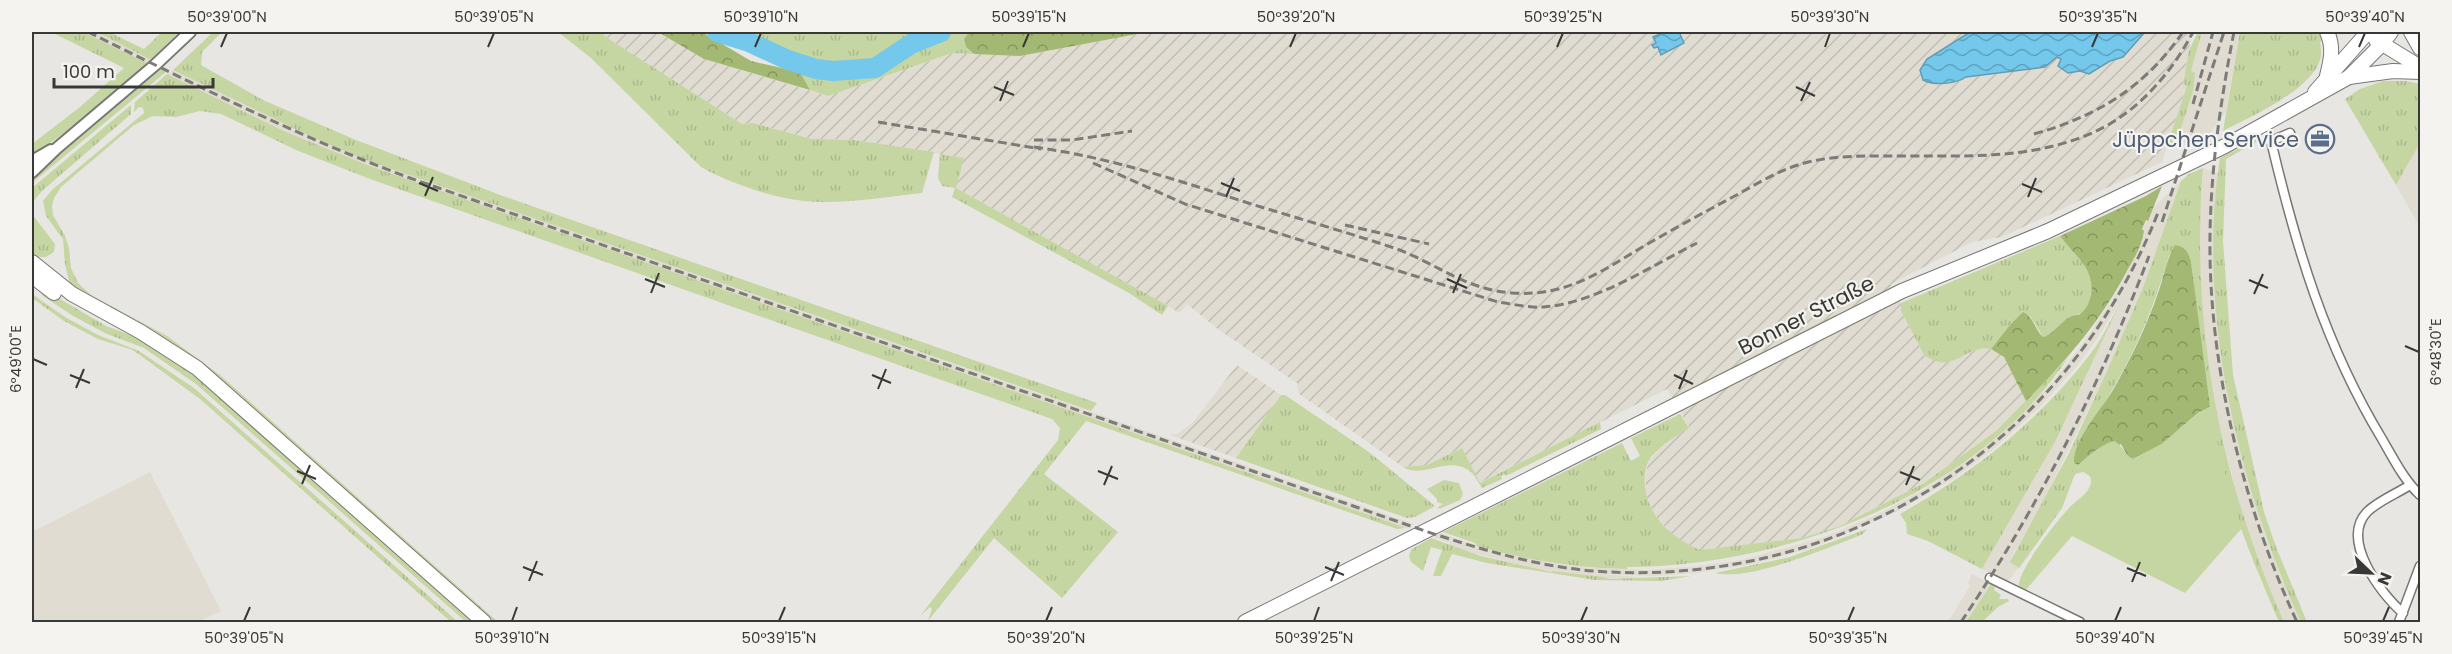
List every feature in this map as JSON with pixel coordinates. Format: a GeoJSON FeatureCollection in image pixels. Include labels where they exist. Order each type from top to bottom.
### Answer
{"type":"FeatureCollection","features":[{"type":"Feature","properties":{"kind":"main road"},"geometry":{"type":"LineString","coordinates":[[2325,80],[2332,59],[2331,42],[2327,32]]}},
{"type":"Feature","properties":{"kind":"main road"},"geometry":{"type":"LineString","coordinates":[[2308,100],[2365,32],[2421,70]]}},
{"type":"Feature","properties":{"kind":"main road","name":"Bonner Straße"},"geometry":{"type":"LineString","coordinates":[[1245,622],[1876,303],[1927,279],[2040,234],[2225,146],[2349,77],[2391,32]]}},
{"type":"Feature","properties":{"kind":"main road"},"geometry":{"type":"LineString","coordinates":[[2411,32],[2421,48]]}},
{"type":"Feature","properties":{"kind":"main road"},"geometry":{"type":"LineString","coordinates":[[2349,77],[2421,70]]}},
{"type":"Feature","properties":{"kind":"main road"},"geometry":{"type":"LineString","coordinates":[[32,262],[72,294],[134,328],[197,368],[484,622]]}},
{"type":"Feature","properties":{"kind":"main road"},"geometry":{"type":"LineString","coordinates":[[32,276],[73,305],[116,328],[134,328]]}},
{"type":"Feature","properties":{"kind":"street"},"geometry":{"type":"LineString","coordinates":[[32,172],[190,32]]}},
{"type":"Feature","properties":{"kind":"street"},"geometry":{"type":"LineString","coordinates":[[2290,133],[2271,141],[2309,282],[2347,376],[2376,430],[2410,484],[2421,495]]}},
{"type":"Feature","properties":{"kind":"street"},"geometry":{"type":"LineString","coordinates":[[32,161],[57,148]]}},
{"type":"Feature","properties":{"kind":"street"},"geometry":{"type":"LineString","coordinates":[[2403,613],[2392,604],[2371,575],[2362,554],[2358,532],[2360,522],[2367,512],[2410,484]]}},
{"type":"Feature","properties":{"kind":"street"},"geometry":{"type":"LineString","coordinates":[[2399,622],[2421,566]]}},
{"type":"Feature","properties":{"kind":"street"},"geometry":{"type":"LineString","coordinates":[[1990,579],[2080,622]]}},
{"type":"Feature","properties":{"kind":"shaded area"},"geometry":{"type":"Polygon","coordinates":[[[83,32],[97,32],[151,60],[147,63],[143,62],[83,32]]]}},
{"type":"Feature","properties":{"kind":"shaded area"},"geometry":{"type":"Polygon","coordinates":[[[601,32],[658,32],[704,59],[828,96],[952,53],[1020,56],[1148,32],[2192,32],[2183,83],[2187,86],[2162,162],[2002,237],[1972,242],[1891,284],[1901,303],[1901,311],[1924,355],[1937,361],[1965,356],[1979,348],[1996,350],[2004,357],[2026,401],[1996,431],[1924,483],[1840,526],[1802,538],[1700,550],[1684,543],[1670,532],[1657,518],[1647,500],[1645,477],[1648,463],[1658,450],[1689,427],[1667,389],[1479,483],[1461,448],[1427,465],[1403,467],[1298,393],[1297,383],[1219,330],[1187,304],[1180,313],[956,188],[963,158],[854,140],[812,139],[753,123],[742,124],[601,32]]]}},
{"type":"Feature","properties":{"kind":"shaded area"},"geometry":{"type":"Polygon","coordinates":[[[2202,32],[2240,32],[2225,113],[2203,142],[2195,146],[2176,144],[2193,91],[2191,71],[2202,32]]]}},
{"type":"Feature","properties":{"kind":"shaded area"},"geometry":{"type":"Polygon","coordinates":[[[173,70],[363,159],[1414,524],[1406,528],[1383,521],[370,166],[286,132],[167,74],[173,70]]]}},
{"type":"Feature","properties":{"kind":"shaded area"},"geometry":{"type":"Polygon","coordinates":[[[2420,143],[2420,227],[2396,185],[2420,143]]]}},
{"type":"Feature","properties":{"kind":"shaded area"},"geometry":{"type":"Polygon","coordinates":[[[2203,168],[2218,174],[2214,237],[2216,301],[2227,386],[2239,444],[2266,538],[2301,622],[2284,622],[2274,602],[2244,522],[2219,424],[2207,363],[2200,283],[2199,239],[2203,168]]]}},
{"type":"Feature","properties":{"kind":"shaded area"},"geometry":{"type":"Polygon","coordinates":[[[2181,181],[2144,285],[2107,371],[2042,504],[2012,556],[2010,562],[2019,567],[2009,580],[2003,580],[1982,569],[2055,442],[2118,305],[2077,366],[2039,408],[1996,447],[1953,479],[1898,511],[1812,548],[1753,564],[1695,573],[1657,576],[1598,574],[1640,577],[1609,579],[1541,570],[1455,548],[1449,546],[1450,543],[1433,537],[1441,533],[1479,546],[1547,562],[1594,568],[1646,570],[1742,560],[1824,537],[1878,514],[1930,486],[1983,449],[2050,385],[2084,342],[2117,292],[2136,254],[2142,230],[2155,206],[2181,181]]]}},
{"type":"Feature","properties":{"kind":"shaded area"},"geometry":{"type":"Polygon","coordinates":[[[1237,365],[1281,395],[1236,458],[1170,435],[1179,433],[1194,421],[1237,365]]]}},
{"type":"Feature","properties":{"kind":"shaded area"},"geometry":{"type":"Polygon","coordinates":[[[150,472],[221,611],[198,622],[32,622],[32,532],[150,472]]]}},
{"type":"Feature","properties":{"kind":"shaded area"},"geometry":{"type":"Polygon","coordinates":[[[1972,574],[1991,584],[1966,622],[1948,622],[1970,586],[1968,584],[1972,574]]]}},
{"type":"Feature","properties":{"kind":"green space"},"geometry":{"type":"Polygon","coordinates":[[[51,32],[83,32],[147,63],[78,123],[32,156],[32,144],[80,107],[124,68],[51,32]]]}},
{"type":"Feature","properties":{"kind":"green space"},"geometry":{"type":"Polygon","coordinates":[[[97,32],[109,32],[144,49],[162,32],[179,32],[151,60],[97,32]]]}},
{"type":"Feature","properties":{"kind":"green space"},"geometry":{"type":"Polygon","coordinates":[[[213,32],[222,32],[202,52],[201,65],[263,100],[356,140],[503,196],[1097,403],[1091,411],[363,159],[173,70],[213,32]]]}},
{"type":"Feature","properties":{"kind":"green space"},"geometry":{"type":"Polygon","coordinates":[[[558,32],[601,32],[742,124],[753,123],[812,139],[854,140],[934,152],[922,193],[859,200],[812,202],[773,195],[723,178],[701,167],[591,58],[558,32]]]}},
{"type":"Feature","properties":{"kind":"green space"},"geometry":{"type":"Polygon","coordinates":[[[658,32],[702,32],[751,61],[800,72],[810,90],[704,59],[658,32]]]}},
{"type":"Feature","properties":{"kind":"green space"},"geometry":{"type":"Polygon","coordinates":[[[740,32],[932,32],[894,49],[871,64],[839,67],[824,66],[785,56],[754,36],[740,32]]]}},
{"type":"Feature","properties":{"kind":"green space"},"geometry":{"type":"Polygon","coordinates":[[[950,32],[969,32],[964,39],[966,47],[974,54],[952,53],[828,96],[810,90],[800,72],[843,76],[865,75],[889,66],[911,48],[938,39],[950,32]]]}},
{"type":"Feature","properties":{"kind":"green space"},"geometry":{"type":"Polygon","coordinates":[[[969,32],[1148,32],[1020,56],[974,54],[966,47],[964,39],[969,32]]]}},
{"type":"Feature","properties":{"kind":"green space"},"geometry":{"type":"Polygon","coordinates":[[[2198,32],[2202,32],[2191,71],[2195,73],[2193,91],[2176,144],[2168,143],[2187,86],[2183,84],[2189,50],[2198,32]]]}},
{"type":"Feature","properties":{"kind":"green space"},"geometry":{"type":"Polygon","coordinates":[[[2240,32],[2322,32],[2326,40],[2320,42],[2320,60],[2304,82],[2278,102],[2223,131],[2240,32]]]}},
{"type":"Feature","properties":{"kind":"green space"},"geometry":{"type":"Polygon","coordinates":[[[161,69],[166,72],[32,183],[32,178],[161,69]]]}},
{"type":"Feature","properties":{"kind":"green space"},"geometry":{"type":"Polygon","coordinates":[[[167,74],[286,132],[370,166],[1406,528],[1397,529],[1086,421],[1044,474],[1118,532],[1062,598],[994,538],[928,621],[932,609],[930,607],[920,616],[1058,440],[1060,428],[1052,419],[370,179],[296,150],[221,114],[200,111],[176,117],[153,116],[134,125],[61,187],[54,198],[53,215],[65,236],[71,268],[78,283],[91,295],[167,336],[220,375],[498,622],[492,622],[183,351],[70,285],[63,239],[46,216],[43,201],[52,190],[144,113],[143,108],[139,107],[134,112],[135,102],[167,74]]]}},
{"type":"Feature","properties":{"kind":"green space"},"geometry":{"type":"Polygon","coordinates":[[[2383,81],[2406,81],[2420,84],[2420,143],[2396,185],[2345,99],[2360,89],[2383,81]]]}},
{"type":"Feature","properties":{"kind":"green space"},"geometry":{"type":"Polygon","coordinates":[[[131,105],[131,114],[42,191],[32,203],[32,188],[131,105]]]}},
{"type":"Feature","properties":{"kind":"green space"},"geometry":{"type":"Polygon","coordinates":[[[2260,137],[2258,141],[2226,159],[2223,241],[2233,375],[2264,512],[2307,622],[2301,622],[2278,569],[2258,513],[2241,455],[2218,335],[2214,275],[2214,215],[2220,158],[2260,137]]]}},
{"type":"Feature","properties":{"kind":"green space"},"geometry":{"type":"Polygon","coordinates":[[[940,154],[964,158],[956,188],[1168,306],[1162,315],[1129,293],[952,197],[955,188],[942,186],[938,178],[940,154]]]}},
{"type":"Feature","properties":{"kind":"green space"},"geometry":{"type":"Polygon","coordinates":[[[2203,168],[2200,226],[2201,285],[2206,342],[2215,400],[2227,457],[2243,513],[2284,622],[2279,622],[2254,563],[2232,504],[2221,463],[2207,388],[2191,262],[2169,255],[2138,341],[2076,453],[2074,463],[2078,465],[2072,475],[2075,474],[2062,508],[2020,567],[2018,569],[2010,562],[2069,453],[2107,371],[2144,285],[2181,181],[2189,174],[2203,168]]]}},
{"type":"Feature","properties":{"kind":"green space"},"geometry":{"type":"Polygon","coordinates":[[[2162,186],[2148,221],[2146,220],[2142,229],[2144,231],[2138,251],[2118,288],[2095,323],[2069,355],[2026,401],[2004,357],[1991,349],[2023,312],[2030,317],[2043,337],[2069,317],[2079,315],[2086,308],[2091,294],[2090,277],[2082,262],[2060,236],[2146,196],[2162,186]]]}},
{"type":"Feature","properties":{"kind":"green space"},"geometry":{"type":"Polygon","coordinates":[[[32,214],[55,244],[54,252],[46,257],[35,257],[32,253],[32,214]]]}},
{"type":"Feature","properties":{"kind":"green space"},"geometry":{"type":"Polygon","coordinates":[[[2060,236],[2082,261],[2090,275],[2091,291],[2084,311],[2066,320],[2043,337],[2030,316],[2010,325],[1991,349],[1974,351],[1943,362],[1934,361],[1924,355],[1901,311],[1901,303],[2060,236]]]}},
{"type":"Feature","properties":{"kind":"green space"},"geometry":{"type":"Polygon","coordinates":[[[2175,245],[2186,251],[2191,262],[2210,407],[2198,413],[2162,444],[2133,459],[2128,457],[2121,444],[2078,465],[2074,463],[2078,445],[2113,390],[2138,343],[2175,245]]]}},
{"type":"Feature","properties":{"kind":"green space"},"geometry":{"type":"Polygon","coordinates":[[[43,289],[106,326],[141,339],[196,376],[475,622],[466,622],[196,384],[144,348],[107,334],[73,316],[43,296],[41,293],[43,289]]]}},
{"type":"Feature","properties":{"kind":"green space"},"geometry":{"type":"Polygon","coordinates":[[[32,294],[65,317],[98,335],[139,351],[194,388],[458,622],[451,622],[200,399],[133,350],[98,339],[64,321],[32,298],[32,294]]]}},
{"type":"Feature","properties":{"kind":"green space"},"geometry":{"type":"Polygon","coordinates":[[[2119,305],[2055,442],[1982,569],[1928,541],[1907,534],[1906,523],[1900,514],[1954,481],[2027,423],[2050,401],[2091,353],[2119,305]]]}},
{"type":"Feature","properties":{"kind":"green space"},"geometry":{"type":"Polygon","coordinates":[[[1835,315],[1838,316],[1625,424],[1622,423],[1835,315]]]}},
{"type":"Feature","properties":{"kind":"green space"},"geometry":{"type":"Polygon","coordinates":[[[2068,358],[2029,406],[1983,448],[1930,484],[1873,514],[1812,537],[1750,553],[1688,564],[1627,567],[1627,569],[1570,565],[1533,559],[1477,546],[1475,543],[1443,532],[1622,443],[1631,461],[1640,456],[1631,438],[1680,414],[1689,428],[1670,440],[1652,456],[1645,474],[1647,497],[1656,517],[1663,525],[1671,533],[1700,550],[1802,538],[1840,526],[1924,483],[1996,431],[2068,358]]]}},
{"type":"Feature","properties":{"kind":"green space"},"geometry":{"type":"Polygon","coordinates":[[[1281,395],[1285,395],[1369,452],[1435,506],[1415,517],[1407,518],[1236,458],[1281,395]]]}},
{"type":"Feature","properties":{"kind":"green space"},"geometry":{"type":"Polygon","coordinates":[[[2210,407],[2222,464],[2242,528],[2185,593],[2072,536],[2025,591],[2019,588],[2024,571],[2039,546],[2065,512],[2090,485],[2090,477],[2083,472],[2071,475],[2083,460],[2102,446],[2114,441],[2133,459],[2162,444],[2198,413],[2210,407]]]}},
{"type":"Feature","properties":{"kind":"green space"},"geometry":{"type":"Polygon","coordinates":[[[1600,422],[1601,429],[1506,476],[1505,474],[1501,476],[1502,479],[1482,488],[1472,473],[1455,465],[1420,471],[1403,467],[1427,465],[1462,448],[1480,483],[1600,422]]]}},
{"type":"Feature","properties":{"kind":"green space"},"geometry":{"type":"Polygon","coordinates":[[[1444,480],[1459,483],[1463,494],[1460,500],[1439,509],[1438,507],[1443,504],[1437,502],[1437,499],[1427,489],[1444,480]]]}},
{"type":"Feature","properties":{"kind":"green space"},"geometry":{"type":"Polygon","coordinates":[[[1867,529],[1856,537],[1766,569],[1747,573],[1715,573],[1790,557],[1867,529]]]}},
{"type":"Feature","properties":{"kind":"green space"},"geometry":{"type":"Polygon","coordinates":[[[1431,538],[1481,556],[1551,572],[1609,579],[1691,576],[1661,581],[1595,580],[1487,563],[1452,554],[1441,576],[1433,576],[1442,550],[1431,547],[1423,571],[1411,562],[1409,555],[1412,549],[1431,538]]]}},
{"type":"Feature","properties":{"kind":"green space"},"geometry":{"type":"Polygon","coordinates":[[[1991,584],[1995,587],[1994,590],[2001,595],[1999,599],[2009,601],[1998,607],[1982,622],[1966,622],[1991,584]]]}},
{"type":"Feature","properties":{"kind":"water"},"geometry":{"type":"Polygon","coordinates":[[[1665,32],[1679,32],[1684,43],[1661,55],[1658,47],[1654,48],[1652,45],[1656,43],[1653,37],[1665,32]]]}},
{"type":"Feature","properties":{"kind":"water"},"geometry":{"type":"Polygon","coordinates":[[[1970,32],[2145,32],[2123,57],[2110,61],[2089,74],[2080,71],[2068,73],[2058,66],[2061,59],[2057,57],[2045,67],[1966,77],[1945,83],[1923,80],[1920,70],[1927,59],[1970,32]]]}},
{"type":"Feature","properties":{"kind":"waterway"},"geometry":{"type":"LineString","coordinates":[[717,32],[749,42],[788,60],[816,69],[833,71],[875,68],[911,44],[941,32]]}},
{"type":"Feature","properties":{"kind":"railway"},"geometry":{"type":"LineString","coordinates":[[88,32],[287,127],[410,178],[1425,531],[1529,561],[1593,571],[1686,571],[1775,556],[1859,527],[1936,485],[2007,432],[2068,368],[2119,293],[2159,210]]}},
{"type":"Feature","properties":{"kind":"railway"},"geometry":{"type":"LineString","coordinates":[[2034,134],[2079,118],[2118,97],[2153,69],[2183,32]]}},
{"type":"Feature","properties":{"kind":"railway"},"geometry":{"type":"LineString","coordinates":[[1034,147],[1062,151],[1142,170],[1358,236],[1409,254],[1464,281],[1495,291],[1533,293],[1552,291],[1586,279],[1760,182],[1803,163],[1850,157],[2016,153],[2042,149],[2092,133],[2123,115],[2151,91],[2174,63],[2193,32]]}},
{"type":"Feature","properties":{"kind":"railway"},"geometry":{"type":"LineString","coordinates":[[2193,104],[2213,32]]}},
{"type":"Feature","properties":{"kind":"railway"},"geometry":{"type":"LineString","coordinates":[[2162,222],[2224,32]]}},
{"type":"Feature","properties":{"kind":"railway"},"geometry":{"type":"LineString","coordinates":[[2234,32],[2221,107],[2212,183],[2210,235],[2215,334],[2222,384],[2245,483],[2260,531],[2297,622]]}},
{"type":"Feature","properties":{"kind":"railway"},"geometry":{"type":"LineString","coordinates":[[878,122],[1041,149]]}},
{"type":"Feature","properties":{"kind":"railway"},"geometry":{"type":"LineString","coordinates":[[1034,140],[1072,140],[1132,131]]}},
{"type":"Feature","properties":{"kind":"railway"},"geometry":{"type":"LineString","coordinates":[[1093,163],[1185,204],[1498,302],[1521,306],[1544,307],[1583,299],[1623,282],[1697,243]]}},
{"type":"Feature","properties":{"kind":"railway"},"geometry":{"type":"LineString","coordinates":[[1345,225],[1429,244]]}},
{"type":"Feature","properties":{"kind":"railway"},"geometry":{"type":"LineString","coordinates":[[1961,622],[2016,535],[2065,445],[2110,352],[2149,256]]}},
{"type":"Feature","properties":{"kind":"place","name":"Jüppchen Service"},"geometry":{"type":"Point","coordinates":[2320,139]}}]}
